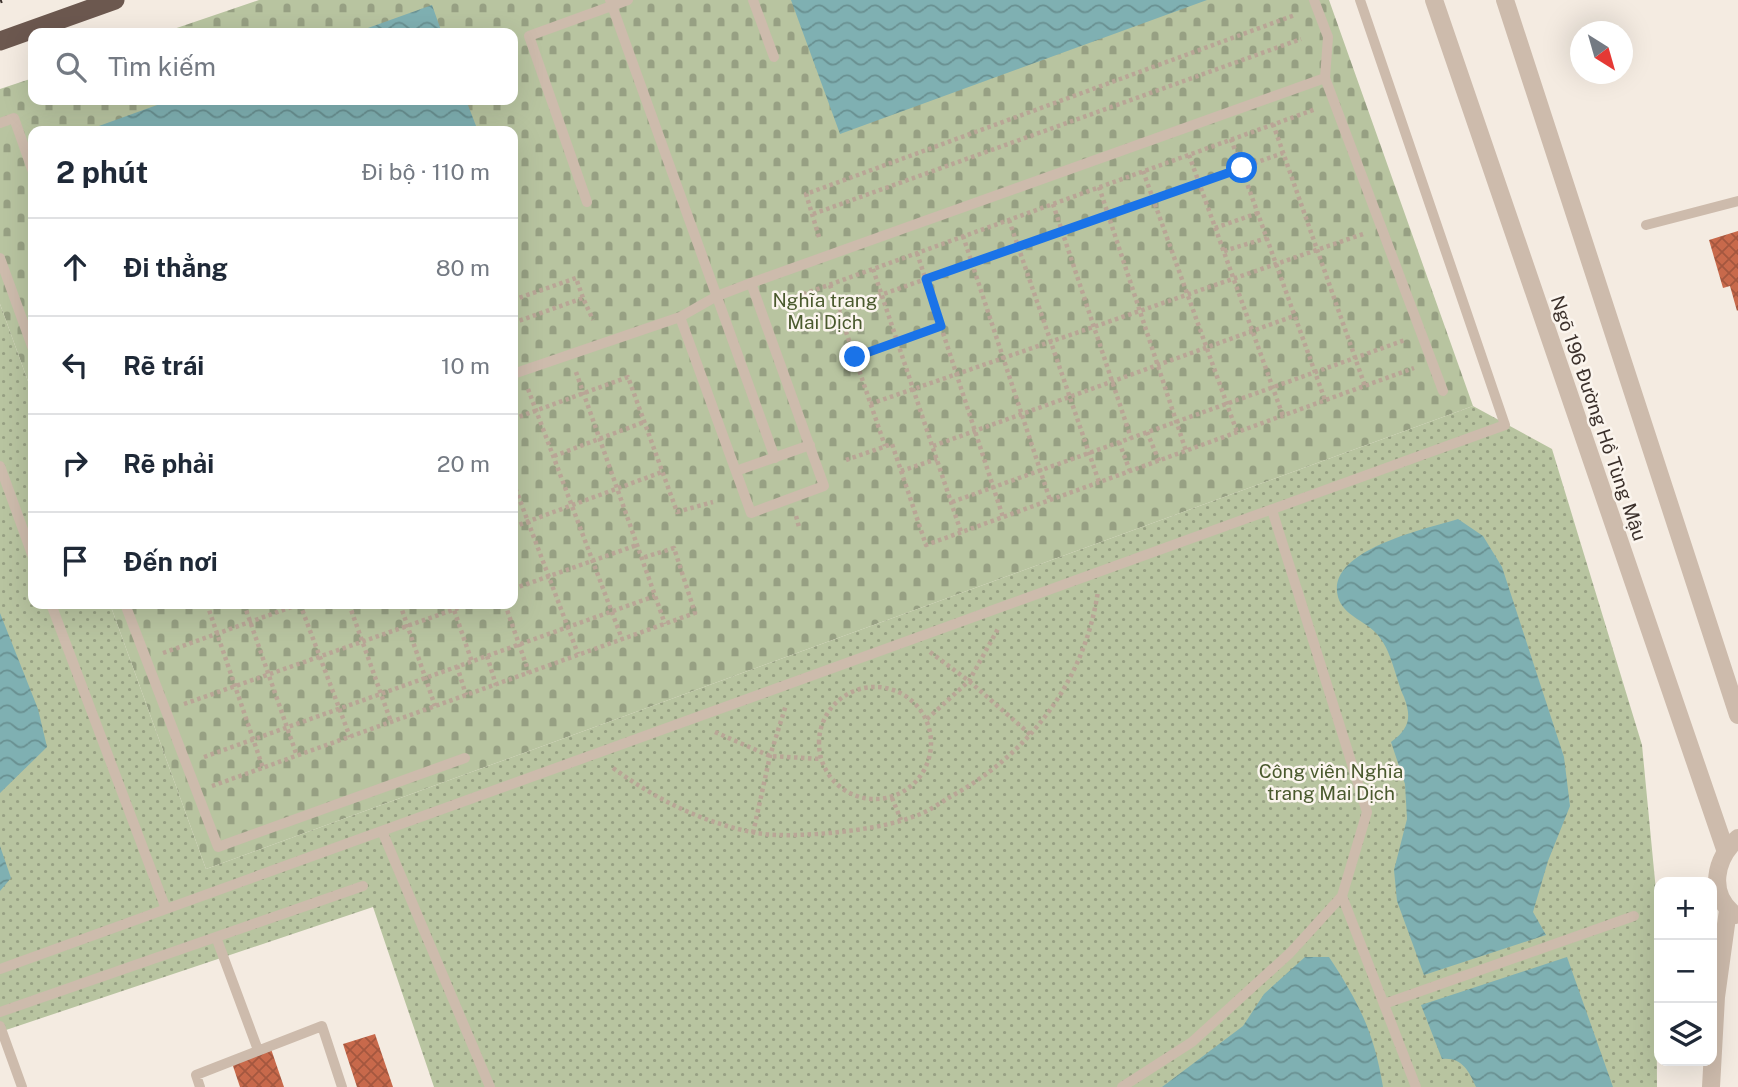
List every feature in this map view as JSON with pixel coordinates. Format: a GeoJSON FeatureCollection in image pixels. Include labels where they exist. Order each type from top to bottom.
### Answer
{"type":"FeatureCollection","features":[{"type":"Feature","properties":{"kind":"highway"},"geometry":{"type":"LineString","coordinates":[[36,28],[115,0]]}},
{"type":"Feature","properties":{"kind":"highway"},"geometry":{"type":"LineString","coordinates":[[0,41],[28,31]]}},
{"type":"Feature","properties":{"kind":"street","name":"Ngõ 196 Đường Hồ Tùng Mậu"},"geometry":{"type":"LineString","coordinates":[[1434,0],[1732,843]]}},
{"type":"Feature","properties":{"kind":"street","name":"Ngõ 196 Đường Hồ Tùng Mậu"},"geometry":{"type":"LineString","coordinates":[[1505,0],[1738,715]]}},
{"type":"Feature","properties":{"kind":"street"},"geometry":{"type":"LineString","coordinates":[[1711,1087],[1716,997],[1733,913],[1717,890],[1717,869],[1732,843]]}},
{"type":"Feature","properties":{"kind":"lane"},"geometry":{"type":"LineString","coordinates":[[587,202],[529,36],[611,3],[628,0]]}},
{"type":"Feature","properties":{"kind":"lane"},"geometry":{"type":"LineString","coordinates":[[753,0],[774,57]]}},
{"type":"Feature","properties":{"kind":"lane"},"geometry":{"type":"LineString","coordinates":[[1314,0],[1328,37],[1325,78],[1443,391]]}},
{"type":"Feature","properties":{"kind":"lane"},"geometry":{"type":"LineString","coordinates":[[0,970],[1505,425],[1360,0]]}},
{"type":"Feature","properties":{"kind":"lane"},"geometry":{"type":"LineString","coordinates":[[611,3],[775,458]]}},
{"type":"Feature","properties":{"kind":"lane"},"geometry":{"type":"LineString","coordinates":[[518,372],[680,317],[717,296],[751,283],[1325,78]]}},
{"type":"Feature","properties":{"kind":"lane"},"geometry":{"type":"LineString","coordinates":[[0,123],[13,118],[28,158]]}},
{"type":"Feature","properties":{"kind":"lane"},"geometry":{"type":"LineString","coordinates":[[1646,225],[1738,201]]}},
{"type":"Feature","properties":{"kind":"lane"},"geometry":{"type":"LineString","coordinates":[[0,258],[28,335]]}},
{"type":"Feature","properties":{"kind":"lane"},"geometry":{"type":"LineString","coordinates":[[680,317],[751,513],[824,486],[751,283]]}},
{"type":"Feature","properties":{"kind":"lane"},"geometry":{"type":"LineString","coordinates":[[736,471],[810,445]]}},
{"type":"Feature","properties":{"kind":"lane"},"geometry":{"type":"LineString","coordinates":[[0,466],[28,543]]}},
{"type":"Feature","properties":{"kind":"lane"},"geometry":{"type":"LineString","coordinates":[[1122,1087],[1192,1042],[1290,953],[1342,896],[1367,812],[1272,510]]}},
{"type":"Feature","properties":{"kind":"lane"},"geometry":{"type":"LineString","coordinates":[[53,609],[166,909]]}},
{"type":"Feature","properties":{"kind":"lane"},"geometry":{"type":"LineString","coordinates":[[127,609],[218,847],[465,758]]}},
{"type":"Feature","properties":{"kind":"lane"},"geometry":{"type":"LineString","coordinates":[[382,831],[490,1087]]}},
{"type":"Feature","properties":{"kind":"lane"},"geometry":{"type":"LineString","coordinates":[[0,1012],[363,886]]}},
{"type":"Feature","properties":{"kind":"lane"},"geometry":{"type":"LineString","coordinates":[[1342,896],[1416,1087]]}},
{"type":"Feature","properties":{"kind":"lane"},"geometry":{"type":"LineString","coordinates":[[1384,1004],[1634,916]]}},
{"type":"Feature","properties":{"kind":"lane"},"geometry":{"type":"LineString","coordinates":[[216,937],[258,1050]]}},
{"type":"Feature","properties":{"kind":"lane"},"geometry":{"type":"LineString","coordinates":[[0,1026],[22,1087]]}},
{"type":"Feature","properties":{"kind":"lane"},"geometry":{"type":"LineString","coordinates":[[200,1087],[195,1075],[322,1026],[342,1087]]}},
{"type":"Feature","properties":{"kind":"path"},"geometry":{"type":"LineString","coordinates":[[819,237],[806,194],[1295,15]]}},
{"type":"Feature","properties":{"kind":"path"},"geometry":{"type":"LineString","coordinates":[[813,214],[1301,39]]}},
{"type":"Feature","properties":{"kind":"path"},"geometry":{"type":"LineString","coordinates":[[790,299],[1316,108]]}},
{"type":"Feature","properties":{"kind":"path"},"geometry":{"type":"LineString","coordinates":[[1273,124],[1366,386]]}},
{"type":"Feature","properties":{"kind":"path"},"geometry":{"type":"LineString","coordinates":[[1231,139],[1325,401]]}},
{"type":"Feature","properties":{"kind":"path"},"geometry":{"type":"LineString","coordinates":[[838,310],[1283,153]]}},
{"type":"Feature","properties":{"kind":"path"},"geometry":{"type":"LineString","coordinates":[[1189,155],[1283,415]]}},
{"type":"Feature","properties":{"kind":"path"},"geometry":{"type":"LineString","coordinates":[[1143,171],[1237,432]]}},
{"type":"Feature","properties":{"kind":"path"},"geometry":{"type":"LineString","coordinates":[[1099,187],[1186,451]]}},
{"type":"Feature","properties":{"kind":"path"},"geometry":{"type":"LineString","coordinates":[[1053,204],[1131,438]]}},
{"type":"Feature","properties":{"kind":"path"},"geometry":{"type":"LineString","coordinates":[[1215,228],[1258,213]]}},
{"type":"Feature","properties":{"kind":"path"},"geometry":{"type":"LineString","coordinates":[[1009,220],[1099,482]]}},
{"type":"Feature","properties":{"kind":"path"},"geometry":{"type":"LineString","coordinates":[[870,404],[1377,230]]}},
{"type":"Feature","properties":{"kind":"path"},"geometry":{"type":"LineString","coordinates":[[963,236],[1050,500]]}},
{"type":"Feature","properties":{"kind":"path"},"geometry":{"type":"LineString","coordinates":[[1224,251],[1266,238]]}},
{"type":"Feature","properties":{"kind":"path"},"geometry":{"type":"LineString","coordinates":[[917,253],[1003,517]]}},
{"type":"Feature","properties":{"kind":"path"},"geometry":{"type":"LineString","coordinates":[[873,269],[961,532]]}},
{"type":"Feature","properties":{"kind":"path"},"geometry":{"type":"LineString","coordinates":[[518,298],[576,278],[593,320]]}},
{"type":"Feature","properties":{"kind":"path"},"geometry":{"type":"LineString","coordinates":[[830,285],[885,446]]}},
{"type":"Feature","properties":{"kind":"path"},"geometry":{"type":"LineString","coordinates":[[518,321],[583,298]]}},
{"type":"Feature","properties":{"kind":"path"},"geometry":{"type":"LineString","coordinates":[[933,446],[1294,316]]}},
{"type":"Feature","properties":{"kind":"path"},"geometry":{"type":"LineString","coordinates":[[855,357],[941,326]]}},
{"type":"Feature","properties":{"kind":"path"},"geometry":{"type":"LineString","coordinates":[[952,502],[1415,336]]}},
{"type":"Feature","properties":{"kind":"path"},"geometry":{"type":"LineString","coordinates":[[846,460],[892,444],[926,545],[1424,364]]}},
{"type":"Feature","properties":{"kind":"path"},"geometry":{"type":"LineString","coordinates":[[576,372],[665,624]]}},
{"type":"Feature","properties":{"kind":"path"},"geometry":{"type":"LineString","coordinates":[[518,417],[628,377],[677,512],[713,502]]}},
{"type":"Feature","properties":{"kind":"path"},"geometry":{"type":"LineString","coordinates":[[528,389],[622,639]]}},
{"type":"Feature","properties":{"kind":"path"},"geometry":{"type":"LineString","coordinates":[[554,456],[644,422]]}},
{"type":"Feature","properties":{"kind":"path"},"geometry":{"type":"LineString","coordinates":[[1147,432],[1158,461]]}},
{"type":"Feature","properties":{"kind":"path"},"geometry":{"type":"LineString","coordinates":[[1119,442],[1130,471]]}},
{"type":"Feature","properties":{"kind":"path"},"geometry":{"type":"LineString","coordinates":[[901,471],[937,459]]}},
{"type":"Feature","properties":{"kind":"path"},"geometry":{"type":"LineString","coordinates":[[518,525],[662,472]]}},
{"type":"Feature","properties":{"kind":"path"},"geometry":{"type":"LineString","coordinates":[[518,495],[578,654]]}},
{"type":"Feature","properties":{"kind":"path"},"geometry":{"type":"LineString","coordinates":[[518,587],[637,545]]}},
{"type":"Feature","properties":{"kind":"path"},"geometry":{"type":"LineString","coordinates":[[204,789],[695,613],[674,548],[642,558]]}},
{"type":"Feature","properties":{"kind":"path"},"geometry":{"type":"LineString","coordinates":[[595,755],[645,791],[693,816],[753,832],[806,835],[863,830],[919,815],[979,782],[1032,736],[1069,684],[1094,618],[1101,573]]}},
{"type":"Feature","properties":{"kind":"path"},"geometry":{"type":"LineString","coordinates":[[194,760],[655,596]]}},
{"type":"Feature","properties":{"kind":"path"},"geometry":{"type":"LineString","coordinates":[[927,719],[969,681],[1011,605]]}},
{"type":"Feature","properties":{"kind":"path"},"geometry":{"type":"LineString","coordinates":[[209,609],[263,768]]}},
{"type":"Feature","properties":{"kind":"path"},"geometry":{"type":"LineString","coordinates":[[246,609],[297,756]]}},
{"type":"Feature","properties":{"kind":"path"},"geometry":{"type":"LineString","coordinates":[[156,656],[286,609]]}},
{"type":"Feature","properties":{"kind":"path"},"geometry":{"type":"LineString","coordinates":[[302,609],[350,737]]}},
{"type":"Feature","properties":{"kind":"path"},"geometry":{"type":"LineString","coordinates":[[351,609],[391,722]]}},
{"type":"Feature","properties":{"kind":"path"},"geometry":{"type":"LineString","coordinates":[[402,609],[435,706]]}},
{"type":"Feature","properties":{"kind":"path"},"geometry":{"type":"LineString","coordinates":[[175,707],[363,642],[448,609]]}},
{"type":"Feature","properties":{"kind":"path"},"geometry":{"type":"LineString","coordinates":[[454,609],[472,662]]}},
{"type":"Feature","properties":{"kind":"path"},"geometry":{"type":"LineString","coordinates":[[507,609],[529,673]]}},
{"type":"Feature","properties":{"kind":"path"},"geometry":{"type":"LineString","coordinates":[[913,641],[969,681],[1032,736]]}},
{"type":"Feature","properties":{"kind":"path"},"geometry":{"type":"LineString","coordinates":[[487,656],[496,685]]}},
{"type":"Feature","properties":{"kind":"path"},"geometry":{"type":"LineString","coordinates":[[457,666],[466,695]]}},
{"type":"Feature","properties":{"kind":"path"},"geometry":{"type":"LineString","coordinates":[[753,832],[770,756],[793,684]]}},
{"type":"Feature","properties":{"kind":"path"},"geometry":{"type":"LineString","coordinates":[[868,687],[886,687],[903,693],[917,704],[927,719],[932,738],[927,766],[910,789],[892,798],[873,800],[854,796],[837,786],[826,772],[821,759],[819,734],[825,717],[836,703],[850,692],[868,687]]}},
{"type":"Feature","properties":{"kind":"path"},"geometry":{"type":"LineString","coordinates":[[691,721],[770,756],[821,759]]}},
{"type":"Feature","properties":{"kind":"path"},"geometry":{"type":"LineString","coordinates":[[892,798],[901,820]]}},
{"type":"Feature","properties":{"kind":"green space","name":"Nghĩa trang Mai Dịch"},"geometry":{"type":"Polygon","coordinates":[[[259,0],[1329,0],[1473,406],[206,869],[112,609],[518,609],[518,126],[28,126],[28,381],[0,304],[0,89],[28,80],[28,105],[518,105],[518,28],[177,28],[259,0]]]}},
{"type":"Feature","properties":{"kind":"green space","name":"Công viên Nghĩa trang Mai Dịch"},"geometry":{"type":"Polygon","coordinates":[[[0,304],[28,381],[28,609],[112,609],[206,869],[1473,406],[1552,449],[1642,745],[1655,877],[1654,1066],[1657,1066],[1657,1087],[434,1087],[373,907],[0,1032],[0,304]]]}},
{"type":"Feature","properties":{"kind":"water"},"geometry":{"type":"Polygon","coordinates":[[[791,0],[1207,0],[840,134],[791,0]]]}},
{"type":"Feature","properties":{"kind":"water"},"geometry":{"type":"Polygon","coordinates":[[[432,5],[440,28],[368,28],[432,5]]]}},
{"type":"Feature","properties":{"kind":"water"},"geometry":{"type":"Polygon","coordinates":[[[157,105],[468,105],[476,126],[99,126],[157,105]]]}},
{"type":"Feature","properties":{"kind":"water"},"geometry":{"type":"Polygon","coordinates":[[[1458,519],[1483,536],[1502,567],[1564,757],[1570,806],[1548,861],[1533,912],[1546,935],[1424,975],[1397,901],[1394,870],[1407,819],[1405,784],[1391,742],[1405,728],[1408,717],[1406,704],[1386,647],[1376,633],[1344,609],[1338,597],[1338,581],[1347,566],[1381,544],[1458,519]]]}},
{"type":"Feature","properties":{"kind":"water"},"geometry":{"type":"Polygon","coordinates":[[[0,613],[38,709],[47,747],[0,793],[0,613]]]}},
{"type":"Feature","properties":{"kind":"water"},"geometry":{"type":"Polygon","coordinates":[[[0,846],[11,878],[0,891],[0,846]]]}},
{"type":"Feature","properties":{"kind":"water"},"geometry":{"type":"Polygon","coordinates":[[[1305,957],[1329,957],[1340,974],[1370,1034],[1383,1087],[1162,1087],[1243,1026],[1264,994],[1305,957]]]}},
{"type":"Feature","properties":{"kind":"water"},"geometry":{"type":"Polygon","coordinates":[[[1567,957],[1613,1087],[1476,1087],[1460,1063],[1442,1059],[1421,1005],[1567,957]]]}},
{"type":"Feature","properties":{"kind":"building"},"geometry":{"type":"Polygon","coordinates":[[[1738,231],[1737,311],[1730,286],[1723,288],[1709,240],[1738,231]]]}},
{"type":"Feature","properties":{"kind":"building"},"geometry":{"type":"Polygon","coordinates":[[[375,1034],[393,1087],[357,1087],[343,1044],[375,1034]]]}},
{"type":"Feature","properties":{"kind":"building"},"geometry":{"type":"Polygon","coordinates":[[[271,1049],[284,1087],[240,1087],[232,1063],[271,1049]]]}},
{"type":"Feature","properties":{"kind":"route"},"geometry":{"type":"LineString","coordinates":[[855,357],[941,326],[926,279],[1242,168]]}}]}
